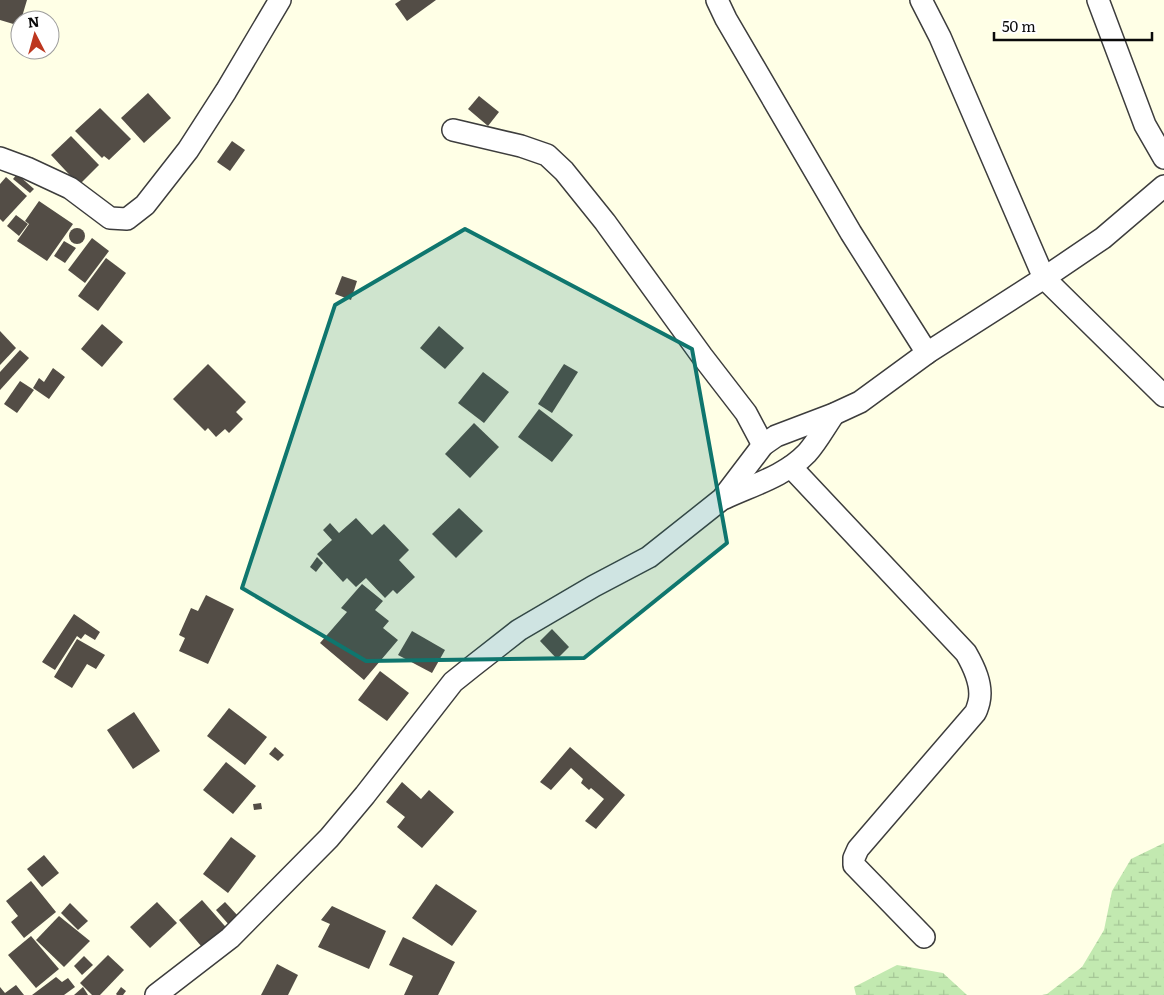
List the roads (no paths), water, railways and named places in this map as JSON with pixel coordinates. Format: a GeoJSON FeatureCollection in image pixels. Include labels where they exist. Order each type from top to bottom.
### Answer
{"type":"FeatureCollection","features":[{"type":"Feature","properties":{"kind":"street"},"geometry":{"type":"LineString","coordinates":[[0,158],[70,188],[110,218],[127,219],[144,204],[188,150],[226,91],[280,0]]}},
{"type":"Feature","properties":{"kind":"street"},"geometry":{"type":"LineString","coordinates":[[717,0],[726,19],[852,233],[927,354]]}},
{"type":"Feature","properties":{"kind":"street"},"geometry":{"type":"LineString","coordinates":[[921,0],[940,37],[1044,278],[1164,396]]}},
{"type":"Feature","properties":{"kind":"street"},"geometry":{"type":"LineString","coordinates":[[1098,0],[1145,124],[1164,158]]}},
{"type":"Feature","properties":{"kind":"street"},"geometry":{"type":"LineString","coordinates":[[453,130],[547,154],[564,171],[605,222],[702,356],[746,413],[763,446]]}},
{"type":"Feature","properties":{"kind":"street"},"geometry":{"type":"LineString","coordinates":[[156,995],[230,938],[329,838],[453,682],[519,630],[594,586],[649,557],[722,499],[763,446],[776,436],[860,402],[927,354],[1103,238],[1164,186]]}},
{"type":"Feature","properties":{"kind":"street"},"geometry":{"type":"LineString","coordinates":[[722,499],[790,467],[808,452],[834,414]]}},
{"type":"Feature","properties":{"kind":"street"},"geometry":{"type":"LineString","coordinates":[[790,467],[966,653],[975,669],[980,688],[980,701],[975,713],[858,849],[854,858],[854,865],[924,937]]}}]}
